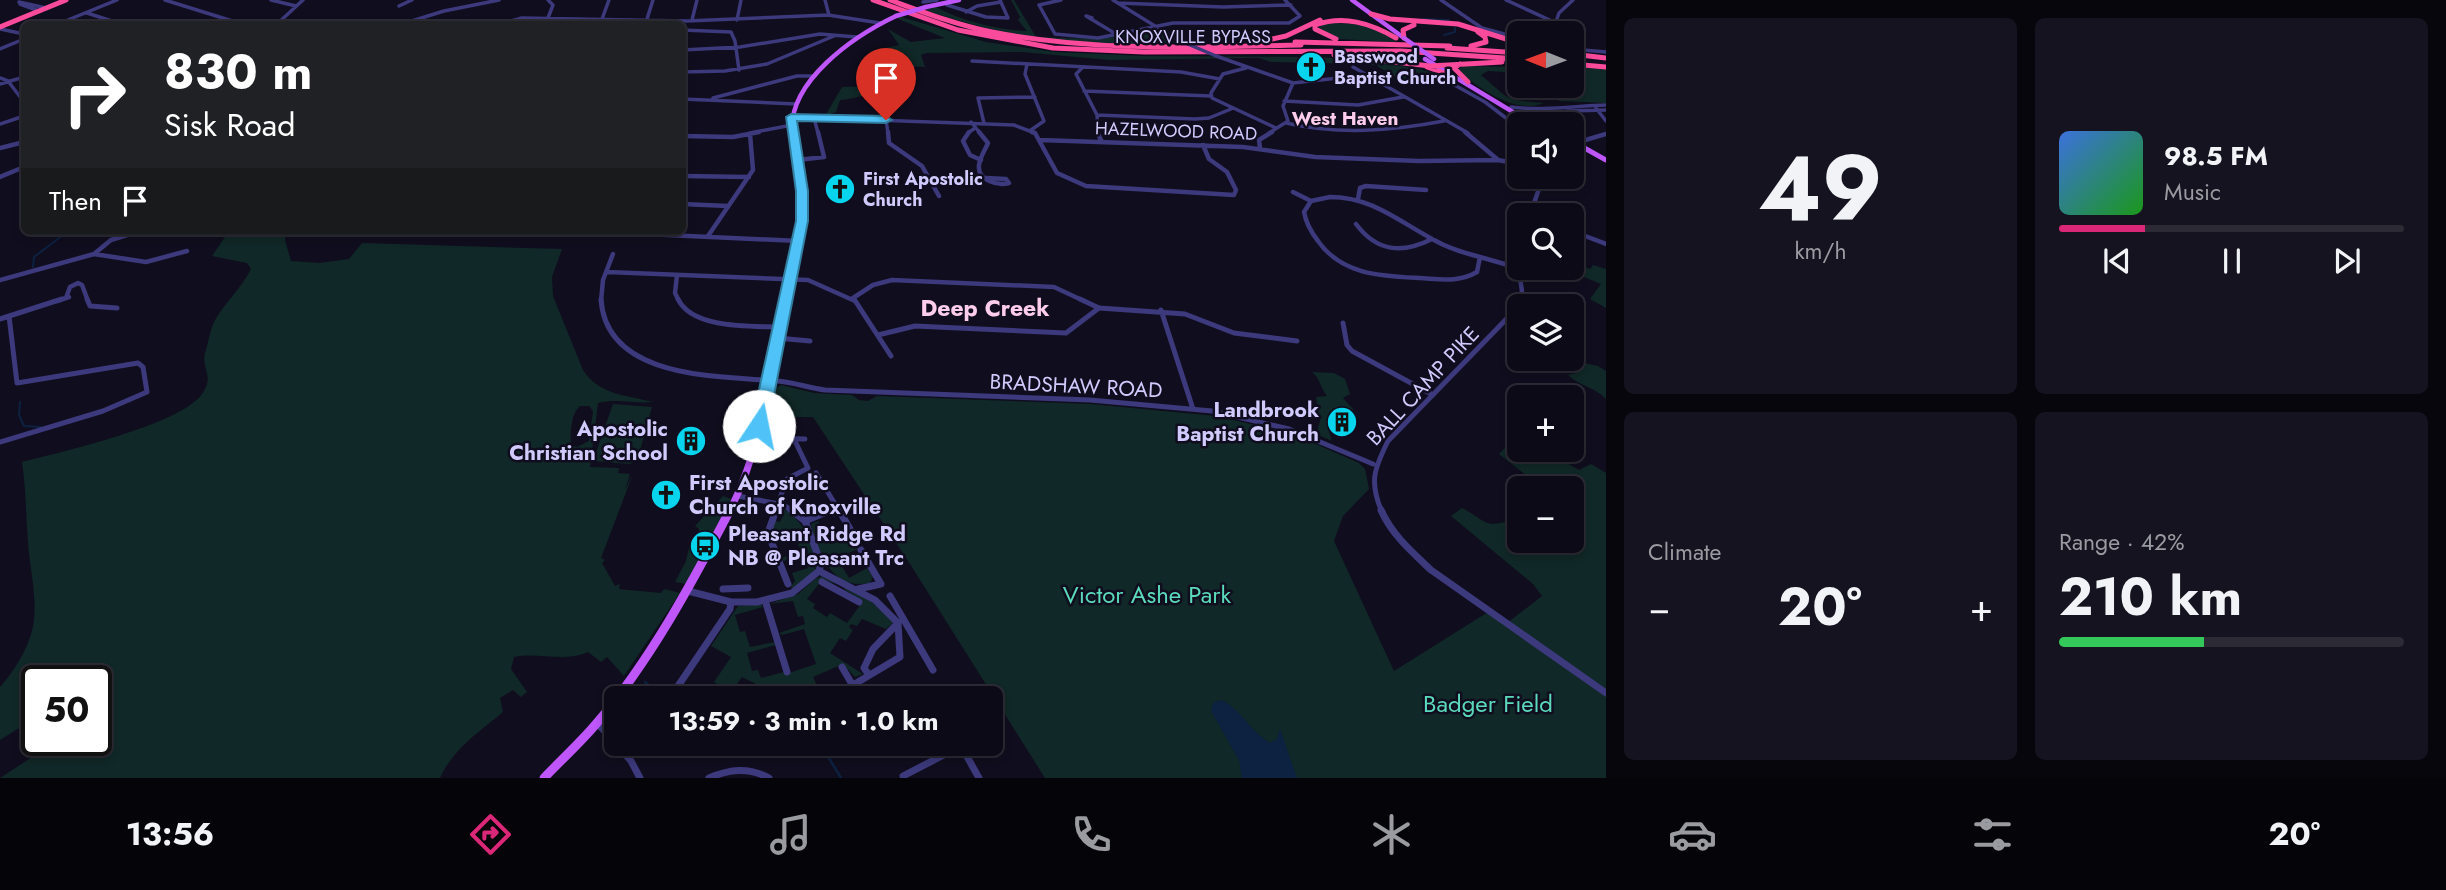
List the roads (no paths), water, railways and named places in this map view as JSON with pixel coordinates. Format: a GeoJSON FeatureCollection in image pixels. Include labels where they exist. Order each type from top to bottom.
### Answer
{"type":"FeatureCollection","features":[{"type":"Feature","properties":{"kind":"highway"},"geometry":{"type":"LineString","coordinates":[[0,26],[60,0]]}},
{"type":"Feature","properties":{"kind":"highway"},"geometry":{"type":"LineString","coordinates":[[40,9],[66,0]]}},
{"type":"Feature","properties":{"kind":"highway","name":"KNOXVILLE BYPASS"},"geometry":{"type":"LineString","coordinates":[[873,0],[958,30],[1021,43],[1087,50],[1401,51],[1507,60]]}},
{"type":"Feature","properties":{"kind":"highway","name":"KNOXVILLE BYPASS"},"geometry":{"type":"LineString","coordinates":[[890,0],[964,25],[1021,38],[1085,44],[1371,45],[1507,52]]}},
{"type":"Feature","properties":{"kind":"highway"},"geometry":{"type":"LineString","coordinates":[[1242,44],[1281,37],[1317,21],[1360,19],[1368,14],[1404,22],[1430,21],[1462,25],[1507,38]]}},
{"type":"Feature","properties":{"kind":"highway"},"geometry":{"type":"LineString","coordinates":[[1394,40],[1372,25],[1353,21],[1327,21],[1314,26],[1321,34],[1336,39],[1394,40],[1507,52]]}},
{"type":"Feature","properties":{"kind":"highway"},"geometry":{"type":"LineString","coordinates":[[1404,38],[1402,31],[1405,28],[1428,23],[1472,30],[1483,35],[1486,41],[1475,46],[1437,45]]}},
{"type":"Feature","properties":{"kind":"highway"},"geometry":{"type":"LineString","coordinates":[[1209,46],[1394,40]]}},
{"type":"Feature","properties":{"kind":"highway"},"geometry":{"type":"LineString","coordinates":[[1243,51],[1341,55],[1404,63],[1507,62]]}},
{"type":"Feature","properties":{"kind":"highway"},"geometry":{"type":"LineString","coordinates":[[1584,56],[1605,56]]}},
{"type":"Feature","properties":{"kind":"highway"},"geometry":{"type":"LineString","coordinates":[[1584,57],[1605,56]]}},
{"type":"Feature","properties":{"kind":"highway"},"geometry":{"type":"LineString","coordinates":[[1404,63],[1445,76]]}},
{"type":"Feature","properties":{"kind":"highway"},"geometry":{"type":"LineString","coordinates":[[1460,64],[1454,68],[1468,82]]}},
{"type":"Feature","properties":{"kind":"highway"},"geometry":{"type":"LineString","coordinates":[[1584,65],[1606,67]]}},
{"type":"Feature","properties":{"kind":"main road"},"geometry":{"type":"LineString","coordinates":[[544,778],[597,723],[688,591],[738,496],[752,456],[798,241],[803,202],[792,121],[796,104],[815,76],[857,37],[880,23],[924,4],[958,0]]}},
{"type":"Feature","properties":{"kind":"main road"},"geometry":{"type":"LineString","coordinates":[[1349,0],[1437,63],[1514,112]]}},
{"type":"Feature","properties":{"kind":"main road"},"geometry":{"type":"LineString","coordinates":[[1368,14],[1394,40],[1425,59],[1437,63],[1445,76],[1516,112]]}},
{"type":"Feature","properties":{"kind":"main road"},"geometry":{"type":"LineString","coordinates":[[1584,149],[1606,160]]}},
{"type":"Feature","properties":{"kind":"street"},"geometry":{"type":"LineString","coordinates":[[66,21],[117,0]]}},
{"type":"Feature","properties":{"kind":"street"},"geometry":{"type":"LineString","coordinates":[[165,0],[231,21]]}},
{"type":"Feature","properties":{"kind":"street"},"geometry":{"type":"LineString","coordinates":[[271,0],[296,6]]}},
{"type":"Feature","properties":{"kind":"street"},"geometry":{"type":"LineString","coordinates":[[280,21],[303,0]]}},
{"type":"Feature","properties":{"kind":"street"},"geometry":{"type":"LineString","coordinates":[[399,6],[412,0]]}},
{"type":"Feature","properties":{"kind":"street"},"geometry":{"type":"LineString","coordinates":[[456,0],[459,8]]}},
{"type":"Feature","properties":{"kind":"street"},"geometry":{"type":"LineString","coordinates":[[412,21],[499,0]]}},
{"type":"Feature","properties":{"kind":"street"},"geometry":{"type":"LineString","coordinates":[[548,0],[553,8],[548,18]]}},
{"type":"Feature","properties":{"kind":"street"},"geometry":{"type":"LineString","coordinates":[[602,19],[609,0]]}},
{"type":"Feature","properties":{"kind":"street"},"geometry":{"type":"LineString","coordinates":[[647,19],[653,0]]}},
{"type":"Feature","properties":{"kind":"street"},"geometry":{"type":"LineString","coordinates":[[692,20],[697,0]]}},
{"type":"Feature","properties":{"kind":"street"},"geometry":{"type":"LineString","coordinates":[[737,20],[741,0]]}},
{"type":"Feature","properties":{"kind":"street"},"geometry":{"type":"LineString","coordinates":[[825,0],[829,15]]}},
{"type":"Feature","properties":{"kind":"street"},"geometry":{"type":"LineString","coordinates":[[924,4],[937,0]]}},
{"type":"Feature","properties":{"kind":"street"},"geometry":{"type":"LineString","coordinates":[[1061,0],[1039,5],[1055,34],[1098,38],[1179,23],[1287,24],[1298,20],[1299,12],[1285,0]]}},
{"type":"Feature","properties":{"kind":"street"},"geometry":{"type":"LineString","coordinates":[[1112,0],[1176,39],[1246,68],[1293,83],[1366,75]]}},
{"type":"Feature","properties":{"kind":"street"},"geometry":{"type":"LineString","coordinates":[[1441,0],[1482,28],[1507,37]]}},
{"type":"Feature","properties":{"kind":"street"},"geometry":{"type":"LineString","coordinates":[[1506,0],[1554,21],[1573,0]]}},
{"type":"Feature","properties":{"kind":"street"},"geometry":{"type":"LineString","coordinates":[[18,1],[24,7],[40,9]]}},
{"type":"Feature","properties":{"kind":"street"},"geometry":{"type":"LineString","coordinates":[[947,5],[966,12],[985,17],[1008,18],[1000,1],[977,6],[966,12]]}},
{"type":"Feature","properties":{"kind":"street"},"geometry":{"type":"LineString","coordinates":[[1118,3],[1223,7],[1291,5]]}},
{"type":"Feature","properties":{"kind":"street"},"geometry":{"type":"LineString","coordinates":[[87,13],[112,21]]}},
{"type":"Feature","properties":{"kind":"street"},"geometry":{"type":"LineString","coordinates":[[511,21],[522,18],[737,20],[790,14],[855,16],[880,23]]}},
{"type":"Feature","properties":{"kind":"street"},"geometry":{"type":"LineString","coordinates":[[1092,19],[1116,34]]}},
{"type":"Feature","properties":{"kind":"street"},"geometry":{"type":"LineString","coordinates":[[0,26],[21,36]]}},
{"type":"Feature","properties":{"kind":"street"},"geometry":{"type":"LineString","coordinates":[[686,30],[733,33],[737,48],[734,58],[739,69]]}},
{"type":"Feature","properties":{"kind":"street"},"geometry":{"type":"LineString","coordinates":[[686,72],[765,65],[838,34]]}},
{"type":"Feature","properties":{"kind":"street"},"geometry":{"type":"LineString","coordinates":[[686,50],[737,48],[804,35],[838,34],[857,37]]}},
{"type":"Feature","properties":{"kind":"street"},"geometry":{"type":"LineString","coordinates":[[0,49],[21,38]]}},
{"type":"Feature","properties":{"kind":"street"},"geometry":{"type":"LineString","coordinates":[[1584,52],[1605,56]]}},
{"type":"Feature","properties":{"kind":"street"},"geometry":{"type":"LineString","coordinates":[[972,61],[1188,72],[1220,79]]}},
{"type":"Feature","properties":{"kind":"street"},"geometry":{"type":"LineString","coordinates":[[1027,64],[1025,74],[1044,121],[1031,130]]}},
{"type":"Feature","properties":{"kind":"street"},"geometry":{"type":"LineString","coordinates":[[1353,67],[1477,139],[1498,160]]}},
{"type":"Feature","properties":{"kind":"street"},"geometry":{"type":"LineString","coordinates":[[1082,68],[1076,74],[1097,115],[1096,129],[1102,142]]}},
{"type":"Feature","properties":{"kind":"street"},"geometry":{"type":"LineString","coordinates":[[1211,96],[1225,72],[1246,68]]}},
{"type":"Feature","properties":{"kind":"street"},"geometry":{"type":"LineString","coordinates":[[706,100],[797,76],[815,76]]}},
{"type":"Feature","properties":{"kind":"street"},"geometry":{"type":"LineString","coordinates":[[1445,76],[1507,119]]}},
{"type":"Feature","properties":{"kind":"street"},"geometry":{"type":"LineString","coordinates":[[0,78],[8,81],[21,98]]}},
{"type":"Feature","properties":{"kind":"street"},"geometry":{"type":"LineString","coordinates":[[0,84],[21,78]]}},
{"type":"Feature","properties":{"kind":"street"},"geometry":{"type":"LineString","coordinates":[[1286,122],[1288,121],[1283,106],[1293,83]]}},
{"type":"Feature","properties":{"kind":"street"},"geometry":{"type":"LineString","coordinates":[[1084,91],[1211,96],[1231,109],[1276,128]]}},
{"type":"Feature","properties":{"kind":"street"},"geometry":{"type":"LineString","coordinates":[[984,123],[978,98],[1035,97]]}},
{"type":"Feature","properties":{"kind":"street"},"geometry":{"type":"LineString","coordinates":[[1284,101],[1359,105],[1403,97]]}},
{"type":"Feature","properties":{"kind":"street"},"geometry":{"type":"LineString","coordinates":[[686,99],[796,104]]}},
{"type":"Feature","properties":{"kind":"street"},"geometry":{"type":"LineString","coordinates":[[1560,106],[1581,110]]}},
{"type":"Feature","properties":{"kind":"street"},"geometry":{"type":"LineString","coordinates":[[1554,112],[1560,110],[1560,106]]}},
{"type":"Feature","properties":{"kind":"street"},"geometry":{"type":"LineString","coordinates":[[1509,109],[1532,110],[1560,106],[1606,108]]}},
{"type":"Feature","properties":{"kind":"street"},"geometry":{"type":"LineString","coordinates":[[1568,112],[1606,108]]}},
{"type":"Feature","properties":{"kind":"street"},"geometry":{"type":"LineString","coordinates":[[1606,108],[1606,120]]}},
{"type":"Feature","properties":{"kind":"street"},"geometry":{"type":"LineString","coordinates":[[1097,115],[1195,119],[1209,118],[1231,109]]}},
{"type":"Feature","properties":{"kind":"street"},"geometry":{"type":"LineString","coordinates":[[1596,110],[1606,120]]}},
{"type":"Feature","properties":{"kind":"street"},"geometry":{"type":"LineString","coordinates":[[0,124],[21,117]]}},
{"type":"Feature","properties":{"kind":"street"},"geometry":{"type":"LineString","coordinates":[[797,160],[824,157],[814,118]]}},
{"type":"Feature","properties":{"kind":"street"},"geometry":{"type":"LineString","coordinates":[[686,136],[725,137],[750,134],[792,121],[814,118],[1007,124],[1031,130],[1040,140],[1057,173],[1096,188],[1234,195],[1236,190],[1229,176],[1209,159],[1203,145]]}},
{"type":"Feature","properties":{"kind":"street"},"geometry":{"type":"LineString","coordinates":[[886,120],[889,143],[922,166],[939,196]]}},
{"type":"Feature","properties":{"kind":"street"},"geometry":{"type":"LineString","coordinates":[[1260,148],[1259,140],[1286,122],[1311,129],[1385,132],[1444,121]]}},
{"type":"Feature","properties":{"kind":"street"},"geometry":{"type":"LineString","coordinates":[[974,124],[988,143],[981,160],[980,172],[986,178],[1002,186],[1009,183],[1006,179],[986,178]]}},
{"type":"Feature","properties":{"kind":"street"},"geometry":{"type":"LineString","coordinates":[[974,124],[963,141],[970,155],[981,160]]}},
{"type":"Feature","properties":{"kind":"street"},"geometry":{"type":"LineString","coordinates":[[708,236],[750,177],[754,166],[750,134]]}},
{"type":"Feature","properties":{"kind":"street"},"geometry":{"type":"LineString","coordinates":[[1584,140],[1606,134]]}},
{"type":"Feature","properties":{"kind":"street","name":"HAZELWOOD ROAD"},"geometry":{"type":"LineString","coordinates":[[1040,140],[1260,148],[1314,157],[1507,162]]}},
{"type":"Feature","properties":{"kind":"street"},"geometry":{"type":"LineString","coordinates":[[0,148],[21,144]]}},
{"type":"Feature","properties":{"kind":"street"},"geometry":{"type":"LineString","coordinates":[[0,177],[21,168]]}},
{"type":"Feature","properties":{"kind":"street"},"geometry":{"type":"LineString","coordinates":[[686,176],[750,177]]}},
{"type":"Feature","properties":{"kind":"street"},"geometry":{"type":"LineString","coordinates":[[1358,199],[1360,188],[1366,186],[1426,190]]}},
{"type":"Feature","properties":{"kind":"street"},"geometry":{"type":"LineString","coordinates":[[1293,192],[1311,201],[1334,197],[1358,199],[1382,207],[1432,239],[1507,264]]}},
{"type":"Feature","properties":{"kind":"street"},"geometry":{"type":"LineString","coordinates":[[1311,201],[1304,209],[1304,216],[1318,242],[1330,256],[1353,270],[1380,276],[1457,279],[1477,272],[1480,256]]}},
{"type":"Feature","properties":{"kind":"street"},"geometry":{"type":"LineString","coordinates":[[686,204],[728,206]]}},
{"type":"Feature","properties":{"kind":"street"},"geometry":{"type":"LineString","coordinates":[[1356,224],[1369,240],[1395,250],[1414,250],[1432,239]]}},
{"type":"Feature","properties":{"kind":"street"},"geometry":{"type":"LineString","coordinates":[[0,281],[93,254],[111,240],[127,235]]}},
{"type":"Feature","properties":{"kind":"street"},"geometry":{"type":"LineString","coordinates":[[682,235],[798,241]]}},
{"type":"Feature","properties":{"kind":"street"},"geometry":{"type":"LineString","coordinates":[[1584,236],[1606,244]]}},
{"type":"Feature","properties":{"kind":"street"},"geometry":{"type":"LineString","coordinates":[[93,254],[146,262],[187,251]]}},
{"type":"Feature","properties":{"kind":"street","name":"BRADSHAW ROAD"},"geometry":{"type":"LineString","coordinates":[[613,254],[601,294],[603,313],[614,334],[632,351],[653,363],[692,375],[768,380],[825,390],[1090,400],[1229,413],[1275,424],[1373,464]]}},
{"type":"Feature","properties":{"kind":"street"},"geometry":{"type":"LineString","coordinates":[[607,272],[808,280],[853,298],[891,356]]}},
{"type":"Feature","properties":{"kind":"street"},"geometry":{"type":"LineString","coordinates":[[677,275],[674,288],[680,304],[701,320],[779,327]]}},
{"type":"Feature","properties":{"kind":"street"},"geometry":{"type":"LineString","coordinates":[[853,298],[873,285],[892,280],[1054,287],[1099,307],[1185,314],[1234,333],[1297,341]]}},
{"type":"Feature","properties":{"kind":"street","name":"BALL CAMP PIKE"},"geometry":{"type":"LineString","coordinates":[[1519,280],[1524,297],[1521,304],[1388,441],[1373,464],[1374,483],[1381,509],[1393,533],[1413,555],[1456,590],[1606,693]]}},
{"type":"Feature","properties":{"kind":"street"},"geometry":{"type":"LineString","coordinates":[[0,319],[68,298],[72,285],[78,283],[82,285],[90,306],[117,308]]}},
{"type":"Feature","properties":{"kind":"street"},"geometry":{"type":"LineString","coordinates":[[878,335],[915,326],[1066,333],[1099,307]]}},
{"type":"Feature","properties":{"kind":"street"},"geometry":{"type":"LineString","coordinates":[[1161,310],[1193,409]]}},
{"type":"Feature","properties":{"kind":"street"},"geometry":{"type":"LineString","coordinates":[[0,442],[71,423],[103,409],[140,399],[147,391],[143,367],[138,363],[17,383],[9,316]]}},
{"type":"Feature","properties":{"kind":"street"},"geometry":{"type":"LineString","coordinates":[[1343,323],[1347,345],[1352,351],[1433,395]]}},
{"type":"Feature","properties":{"kind":"street"},"geometry":{"type":"LineString","coordinates":[[777,338],[810,341]]}},
{"type":"Feature","properties":{"kind":"street"},"geometry":{"type":"LineString","coordinates":[[775,438],[805,439]]}},
{"type":"Feature","properties":{"kind":"street"},"geometry":{"type":"LineString","coordinates":[[788,584],[768,533],[787,479],[808,468],[794,439]]}},
{"type":"Feature","properties":{"kind":"street"},"geometry":{"type":"LineString","coordinates":[[816,473],[857,541]]}},
{"type":"Feature","properties":{"kind":"street"},"geometry":{"type":"LineString","coordinates":[[688,591],[736,602],[765,600],[792,593],[819,570],[819,552],[805,521],[791,509],[778,504],[738,496]]}},
{"type":"Feature","properties":{"kind":"street"},"geometry":{"type":"LineString","coordinates":[[805,521],[837,508]]}},
{"type":"Feature","properties":{"kind":"street"},"geometry":{"type":"LineString","coordinates":[[858,589],[881,583],[861,550]]}},
{"type":"Feature","properties":{"kind":"street"},"geometry":{"type":"LineString","coordinates":[[819,570],[858,589],[901,622]]}},
{"type":"Feature","properties":{"kind":"street"},"geometry":{"type":"LineString","coordinates":[[822,582],[859,602]]}},
{"type":"Feature","properties":{"kind":"street"},"geometry":{"type":"LineString","coordinates":[[837,589],[843,582]]}},
{"type":"Feature","properties":{"kind":"street"},"geometry":{"type":"LineString","coordinates":[[678,686],[744,588],[723,589]]}},
{"type":"Feature","properties":{"kind":"street"},"geometry":{"type":"LineString","coordinates":[[890,596],[901,622],[933,670]]}},
{"type":"Feature","properties":{"kind":"street"},"geometry":{"type":"LineString","coordinates":[[765,600],[787,672]]}},
{"type":"Feature","properties":{"kind":"street"},"geometry":{"type":"LineString","coordinates":[[842,667],[853,685],[900,657],[901,622]]}},
{"type":"Feature","properties":{"kind":"street"},"geometry":{"type":"LineString","coordinates":[[869,675],[864,668],[868,657],[883,636],[901,622]]}},
{"type":"Feature","properties":{"kind":"street"},"geometry":{"type":"LineString","coordinates":[[597,723],[604,731]]}},
{"type":"Feature","properties":{"kind":"street"},"geometry":{"type":"LineString","coordinates":[[627,756],[640,778]]}},
{"type":"Feature","properties":{"kind":"street"},"geometry":{"type":"LineString","coordinates":[[903,776],[940,756]]}},
{"type":"Feature","properties":{"kind":"street"},"geometry":{"type":"LineString","coordinates":[[966,756],[979,778]]}},
{"type":"Feature","properties":{"kind":"street"},"geometry":{"type":"LineString","coordinates":[[709,778],[729,770],[747,769],[769,778]]}},
{"type":"Feature","properties":{"kind":"water"},"geometry":{"type":"Polygon","coordinates":[[[1221,700],[1270,743],[1277,739],[1280,729],[1297,778],[1242,778],[1239,760],[1211,711],[1213,703],[1221,700]]]}},
{"type":"Feature","properties":{"kind":"waterway"},"geometry":{"type":"LineString","coordinates":[[1423,19],[1449,20]]}},
{"type":"Feature","properties":{"kind":"waterway"},"geometry":{"type":"LineString","coordinates":[[1444,35],[1455,32],[1455,28]]}},
{"type":"Feature","properties":{"kind":"waterway"},"geometry":{"type":"LineString","coordinates":[[33,267],[34,257],[63,235]]}},
{"type":"Feature","properties":{"kind":"waterway"},"geometry":{"type":"LineString","coordinates":[[20,402],[19,415],[24,426],[41,427]]}},
{"type":"Feature","properties":{"kind":"waterway"},"geometry":{"type":"LineString","coordinates":[[645,682],[650,686]]}},
{"type":"Feature","properties":{"kind":"waterway"},"geometry":{"type":"LineString","coordinates":[[828,756],[841,778]]}},
{"type":"Feature","properties":{"kind":"place","name":"Basswood Baptist Church"},"geometry":{"type":"Point","coordinates":[1311,67]}},
{"type":"Feature","properties":{"kind":"place","name":"First Apostolic Church"},"geometry":{"type":"Point","coordinates":[840,189]}},
{"type":"Feature","properties":{"kind":"place","name":"Landbrook Baptist Church"},"geometry":{"type":"Point","coordinates":[1342,422]}},
{"type":"Feature","properties":{"kind":"place","name":"Apostolic Christian School"},"geometry":{"type":"Point","coordinates":[691,441]}},
{"type":"Feature","properties":{"kind":"place","name":"First Apostolic Church of Knoxville"},"geometry":{"type":"Point","coordinates":[666,495]}},
{"type":"Feature","properties":{"kind":"place","name":"Pleasant Ridge Rd NB @ Pleasant Trc"},"geometry":{"type":"Point","coordinates":[705,546]}},
{"type":"Feature","properties":{"kind":"district","name":"West Haven"},"geometry":{"type":"Point","coordinates":[1345,118]}},
{"type":"Feature","properties":{"kind":"district","name":"Deep Creek"},"geometry":{"type":"Point","coordinates":[985,308]}},
{"type":"Feature","properties":{"kind":"park label","name":"Victor Ashe Park"},"geometry":{"type":"Point","coordinates":[1147,594]}},
{"type":"Feature","properties":{"kind":"park label","name":"Badger Field"},"geometry":{"type":"Point","coordinates":[1488,703]}}]}
